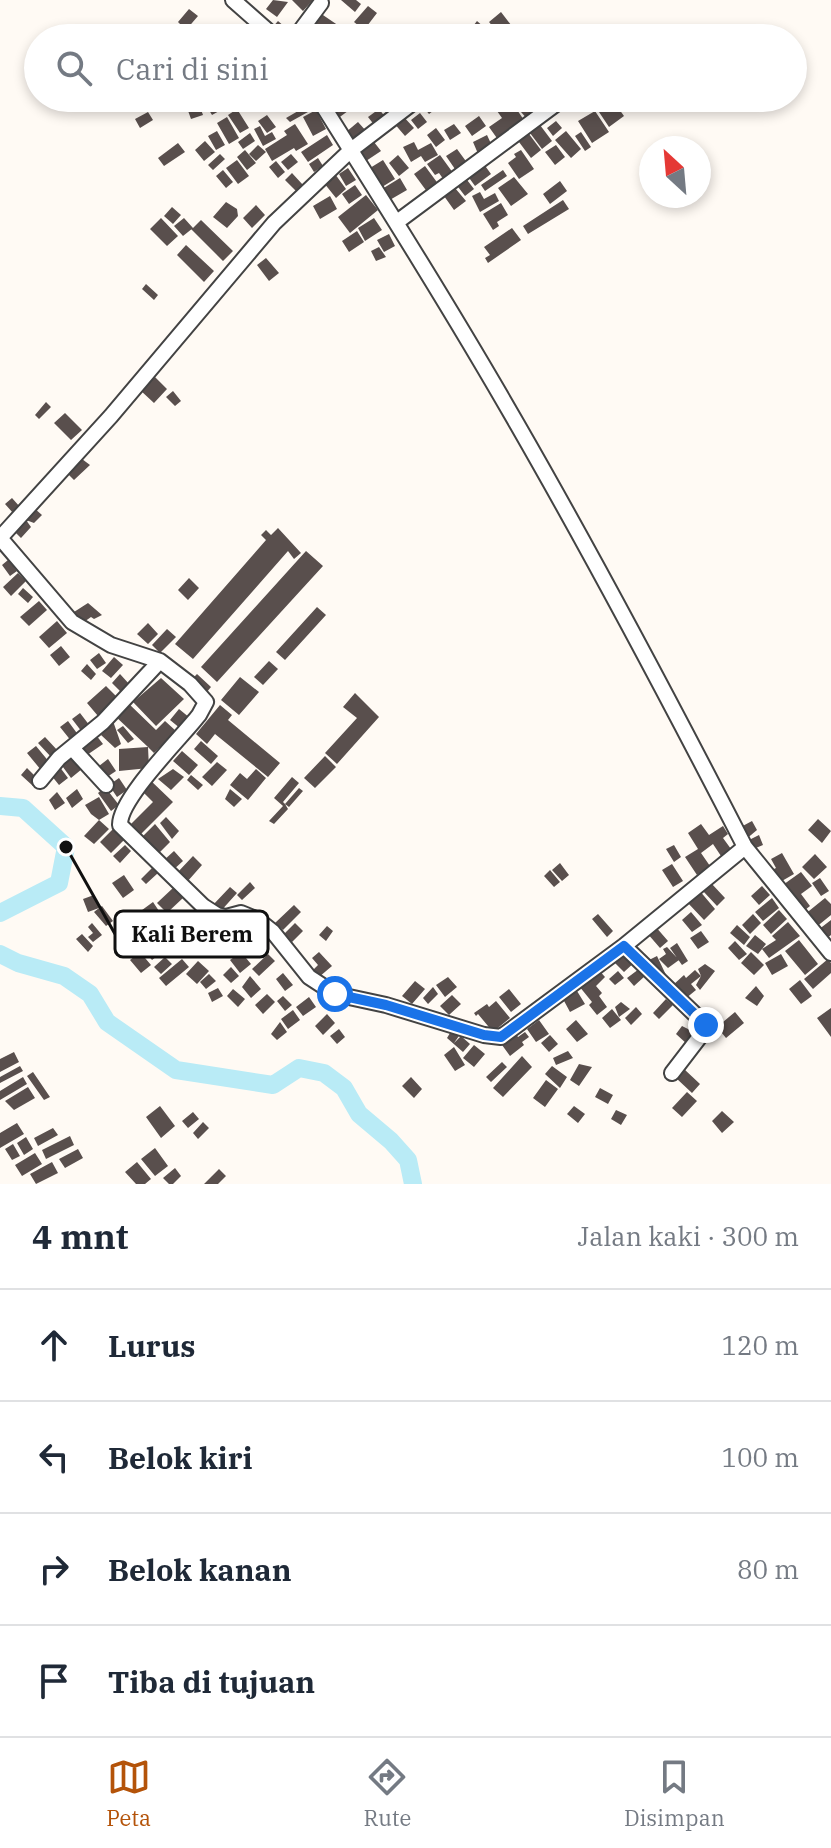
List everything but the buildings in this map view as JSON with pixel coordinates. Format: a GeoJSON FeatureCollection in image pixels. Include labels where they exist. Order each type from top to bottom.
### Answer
{"type":"FeatureCollection","features":[{"type":"Feature","properties":{"kind":"street"},"geometry":{"type":"LineString","coordinates":[[233,0],[260,24]]}},
{"type":"Feature","properties":{"kind":"street"},"geometry":{"type":"LineString","coordinates":[[305,24],[321,3]]}},
{"type":"Feature","properties":{"kind":"street"},"geometry":{"type":"LineString","coordinates":[[327,112],[397,222],[526,440],[745,847],[831,953]]}},
{"type":"Feature","properties":{"kind":"street"},"geometry":{"type":"LineString","coordinates":[[401,112],[351,150],[265,233],[111,416],[0,538],[72,622],[111,645],[160,661],[204,697],[205,707],[134,793],[119,817],[120,825],[203,906],[226,917],[241,913],[251,916],[266,926],[309,977],[327,991],[343,998],[386,1005],[484,1035],[501,1037],[624,946],[745,847]]}},
{"type":"Feature","properties":{"kind":"street"},"geometry":{"type":"LineString","coordinates":[[397,222],[545,112]]}},
{"type":"Feature","properties":{"kind":"street"},"geometry":{"type":"LineString","coordinates":[[40,781],[103,722],[160,661]]}},
{"type":"Feature","properties":{"kind":"street"},"geometry":{"type":"LineString","coordinates":[[72,748],[106,785]]}},
{"type":"Feature","properties":{"kind":"street"},"geometry":{"type":"LineString","coordinates":[[624,946],[707,1027],[672,1073]]}},
{"type":"Feature","properties":{"kind":"waterway"},"geometry":{"type":"LineString","coordinates":[[0,806],[23,808],[66,847],[59,883],[0,913]]}},
{"type":"Feature","properties":{"kind":"waterway"},"geometry":{"type":"LineString","coordinates":[[0,954],[18,963],[64,976],[90,994],[107,1022],[176,1070],[273,1085],[299,1068],[324,1073],[344,1088],[359,1114],[408,1160],[413,1184]]}},
{"type":"Feature","properties":{"kind":"place","name":"Kali Berem"},"geometry":{"type":"Point","coordinates":[66,847]}},
{"type":"Feature","properties":{"kind":"route"},"geometry":{"type":"LineString","coordinates":[[335,994],[501,1037],[624,946],[706,1025]]}}]}
